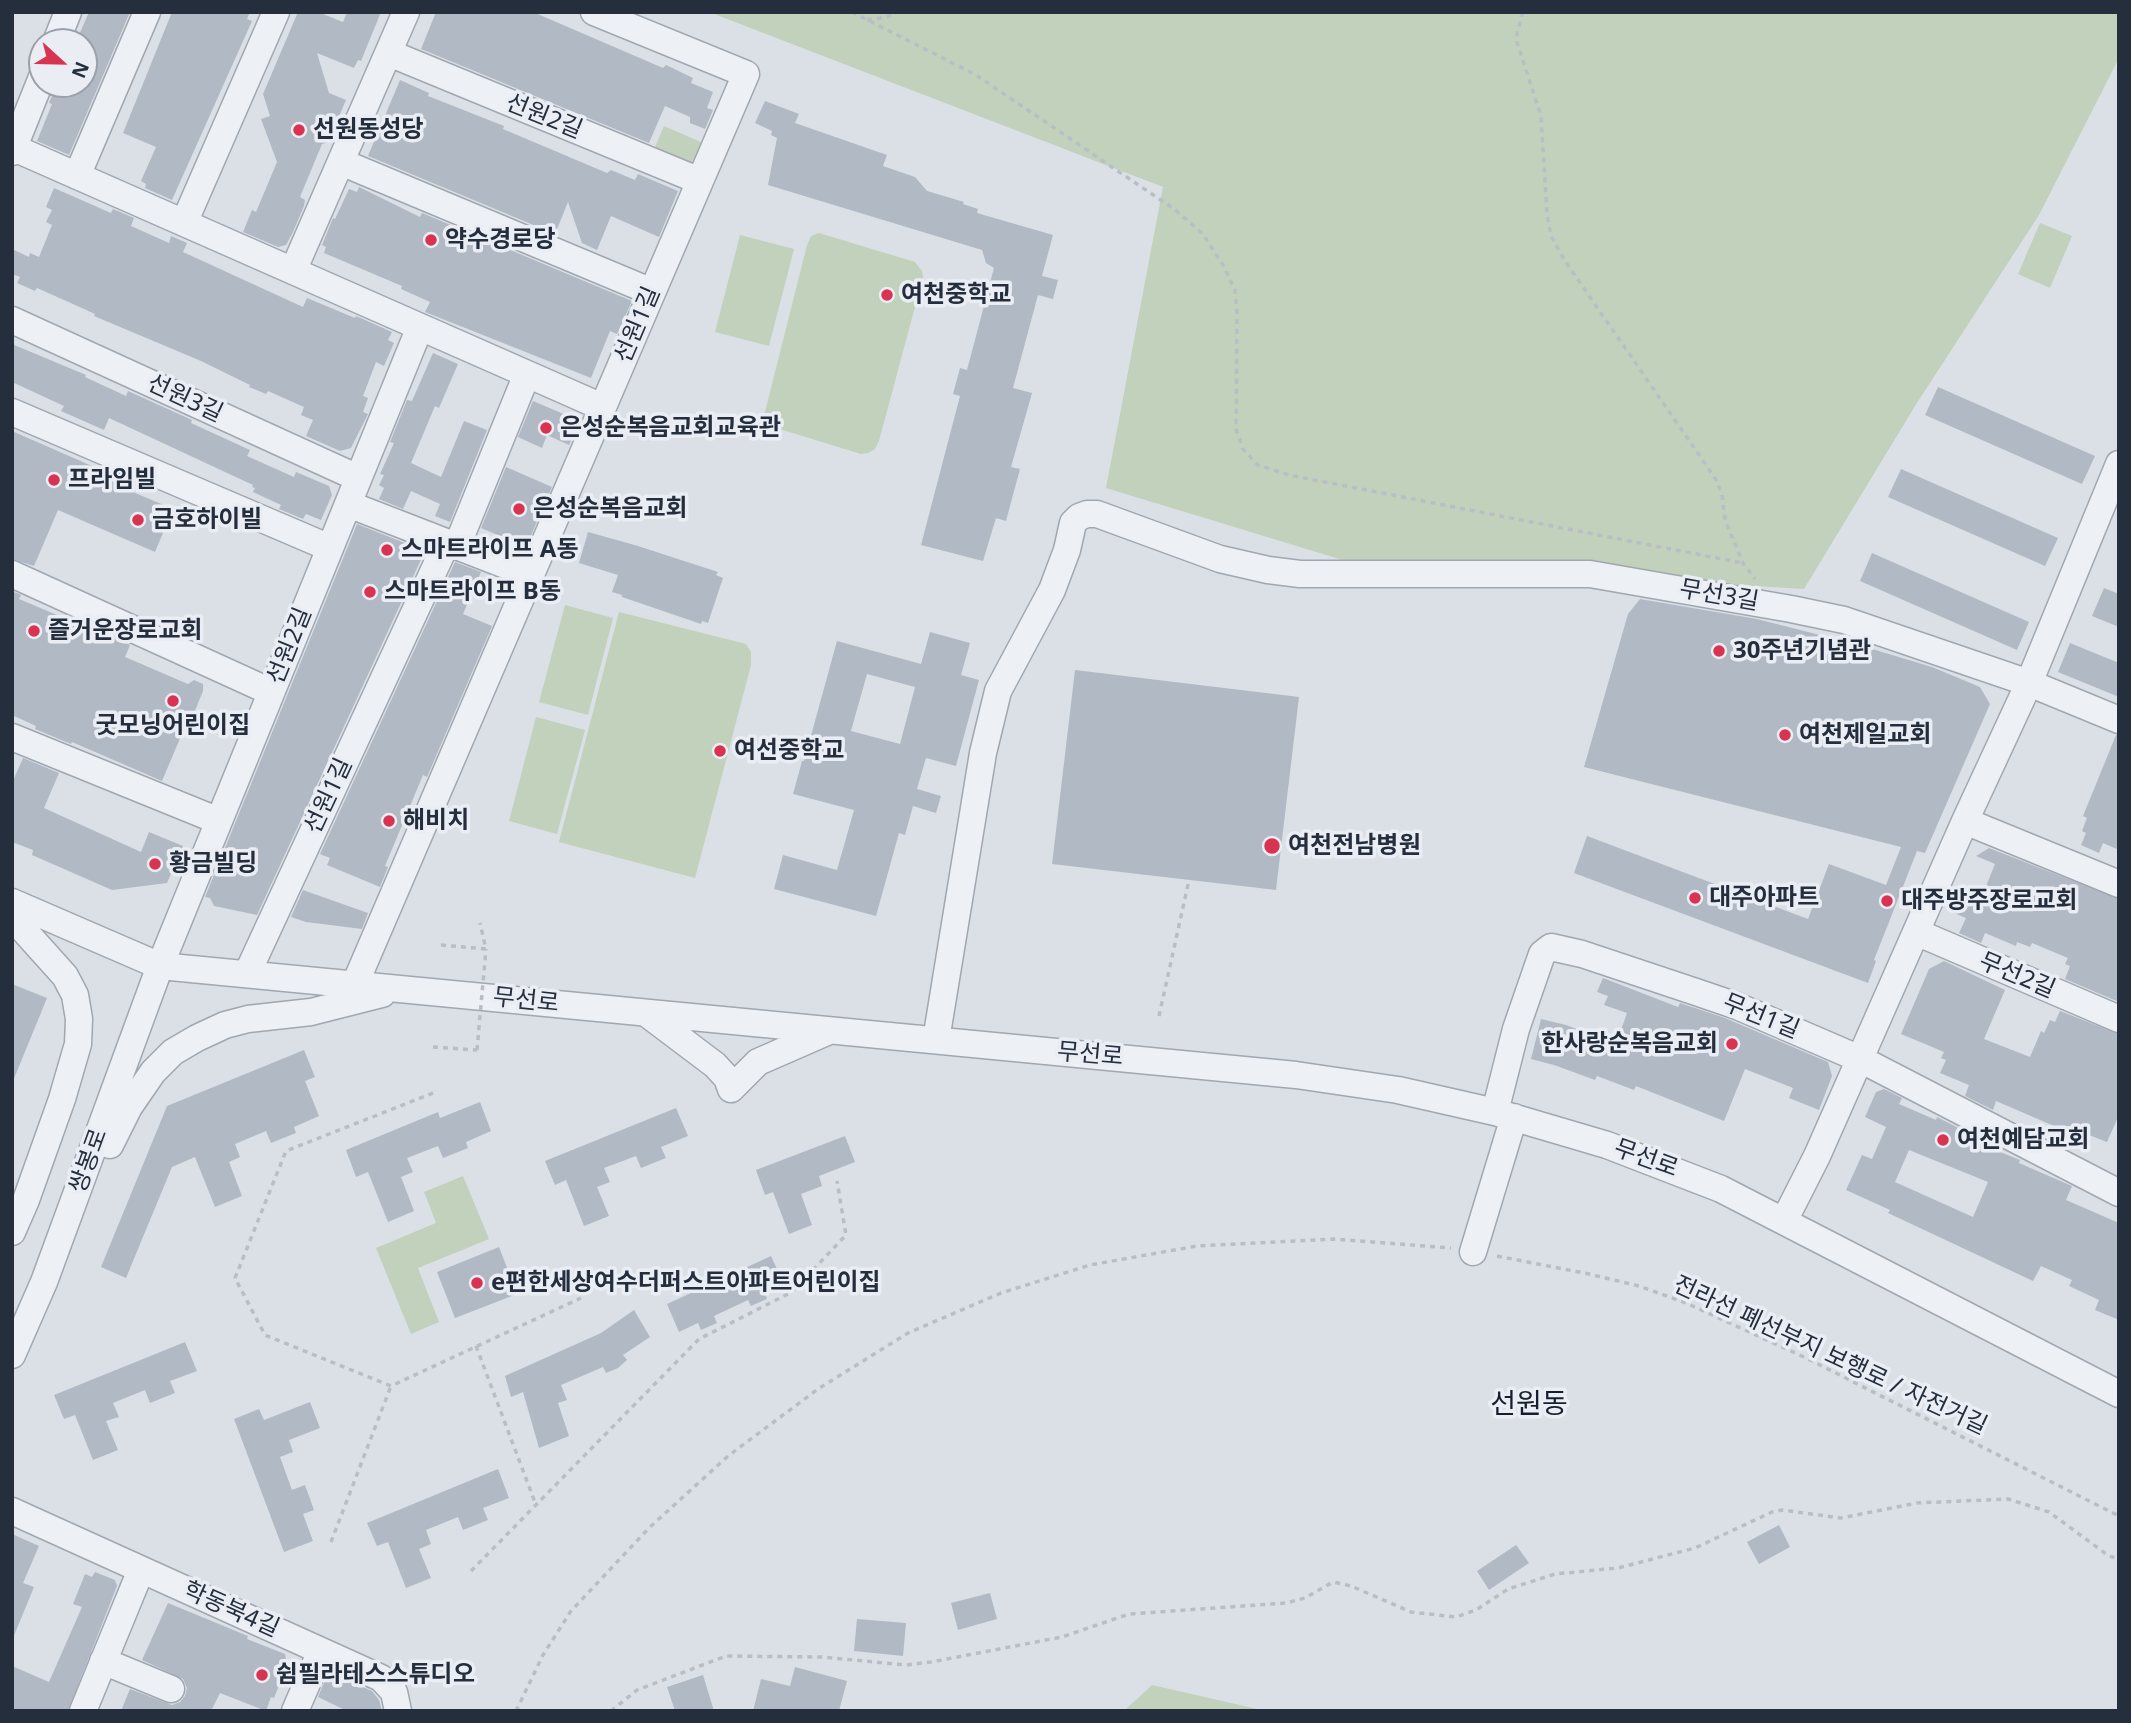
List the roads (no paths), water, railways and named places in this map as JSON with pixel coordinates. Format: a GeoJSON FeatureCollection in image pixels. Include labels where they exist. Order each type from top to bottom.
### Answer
{"type":"FeatureCollection","features":[{"type":"Feature","properties":{"kind":"street"},"geometry":{"type":"LineString","coordinates":[[77,176],[147,12]]}},
{"type":"Feature","properties":{"kind":"street"},"geometry":{"type":"LineString","coordinates":[[184,223],[276,12]]}},
{"type":"Feature","properties":{"kind":"street"},"geometry":{"type":"LineString","coordinates":[[293,271],[407,12]]}},
{"type":"Feature","properties":{"kind":"street","name":"선원1길"},"geometry":{"type":"LineString","coordinates":[[355,984],[746,74],[594,12]]}},
{"type":"Feature","properties":{"kind":"street","name":"선원2길"},"geometry":{"type":"LineString","coordinates":[[388,53],[699,181]]}},
{"type":"Feature","properties":{"kind":"street"},"geometry":{"type":"LineString","coordinates":[[34,98],[13,150],[602,407]]}},
{"type":"Feature","properties":{"kind":"street"},"geometry":{"type":"LineString","coordinates":[[341,162],[652,292]]}},
{"type":"Feature","properties":{"kind":"street","name":"선원3길"},"geometry":{"type":"LineString","coordinates":[[12,320],[358,478]]}},
{"type":"Feature","properties":{"kind":"street","name":"선원2길"},"geometry":{"type":"LineString","coordinates":[[160,965],[420,327]]}},
{"type":"Feature","properties":{"kind":"street","name":"선원1길"},"geometry":{"type":"LineString","coordinates":[[247,974],[452,544],[527,374]]}},
{"type":"Feature","properties":{"kind":"street"},"geometry":{"type":"LineString","coordinates":[[12,412],[330,548]]}},
{"type":"Feature","properties":{"kind":"street"},"geometry":{"type":"LineString","coordinates":[[1784,1221],[1817,1156],[2029,683],[2119,464]]}},
{"type":"Feature","properties":{"kind":"street"},"geometry":{"type":"LineString","coordinates":[[348,504],[531,575]]}},
{"type":"Feature","properties":{"kind":"street","name":"무선3길"},"geometry":{"type":"LineString","coordinates":[[936,1040],[983,753],[998,691],[1052,590],[1067,550],[1073,523],[1087,514],[1097,514],[1220,559],[1268,570],[1300,574],[1590,574],[1732,597],[1844,620],[2029,683],[2119,720]]}},
{"type":"Feature","properties":{"kind":"street"},"geometry":{"type":"LineString","coordinates":[[12,574],[271,692]]}},
{"type":"Feature","properties":{"kind":"street"},"geometry":{"type":"LineString","coordinates":[[12,737],[219,821]]}},
{"type":"Feature","properties":{"kind":"street"},"geometry":{"type":"LineString","coordinates":[[1965,821],[2119,884]]}},
{"type":"Feature","properties":{"kind":"street","name":"무선로"},"geometry":{"type":"LineString","coordinates":[[12,902],[160,965],[1296,1075],[1398,1090],[1504,1115],[1647,1159],[1721,1189],[2119,1394]]}},
{"type":"Feature","properties":{"kind":"street","name":"쌍봉로"},"geometry":{"type":"LineString","coordinates":[[12,917],[65,976],[75,995],[79,1020],[78,1044],[62,1099],[12,1232]]}},
{"type":"Feature","properties":{"kind":"street","name":"무선2길"},"geometry":{"type":"LineString","coordinates":[[1916,932],[2119,1019]]}},
{"type":"Feature","properties":{"kind":"street","name":"무선1길"},"geometry":{"type":"LineString","coordinates":[[1504,1115],[1516,1029],[1542,954],[1551,947],[1595,958],[1737,1006],[1860,1059],[2119,1193]]}},
{"type":"Feature","properties":{"kind":"street","name":"쌍봉로"},"geometry":{"type":"LineString","coordinates":[[12,1355],[44,1282],[160,965]]}},
{"type":"Feature","properties":{"kind":"street"},"geometry":{"type":"LineString","coordinates":[[44,1282],[129,1107],[153,1072],[173,1052],[225,1025],[266,1015],[311,1012],[404,989]]}},
{"type":"Feature","properties":{"kind":"street"},"geometry":{"type":"LineString","coordinates":[[644,1012],[722,1071],[731,1089],[758,1062],[831,1030]]}},
{"type":"Feature","properties":{"kind":"street"},"geometry":{"type":"LineString","coordinates":[[1474,1252],[1504,1115]]}},
{"type":"Feature","properties":{"kind":"street","name":"학동북4길"},"geometry":{"type":"LineString","coordinates":[[12,1511],[386,1681],[394,1692],[398,1711]]}},
{"type":"Feature","properties":{"kind":"street"},"geometry":{"type":"LineString","coordinates":[[83,1711],[141,1570]]}},
{"type":"Feature","properties":{"kind":"street"},"geometry":{"type":"LineString","coordinates":[[295,1711],[321,1651]]}},
{"type":"Feature","properties":{"kind":"street"},"geometry":{"type":"LineString","coordinates":[[103,1661],[171,1689]]}},
{"type":"Feature","properties":{"kind":"place","name":"선원동성당"},"geometry":{"type":"Point","coordinates":[299,130]}},
{"type":"Feature","properties":{"kind":"place","name":"약수경로당"},"geometry":{"type":"Point","coordinates":[431,240]}},
{"type":"Feature","properties":{"kind":"place","name":"여천중학교"},"geometry":{"type":"Point","coordinates":[887,295]}},
{"type":"Feature","properties":{"kind":"place","name":"은성순복음교회교육관"},"geometry":{"type":"Point","coordinates":[546,428]}},
{"type":"Feature","properties":{"kind":"place","name":"프라임빌"},"geometry":{"type":"Point","coordinates":[54,480]}},
{"type":"Feature","properties":{"kind":"place","name":"은성순복음교회"},"geometry":{"type":"Point","coordinates":[519,509]}},
{"type":"Feature","properties":{"kind":"place","name":"금호하이빌"},"geometry":{"type":"Point","coordinates":[138,520]}},
{"type":"Feature","properties":{"kind":"place","name":"스마트라이프 A동"},"geometry":{"type":"Point","coordinates":[387,550]}},
{"type":"Feature","properties":{"kind":"place","name":"스마트라이프 B동"},"geometry":{"type":"Point","coordinates":[370,592]}},
{"type":"Feature","properties":{"kind":"place","name":"즐거운장로교회"},"geometry":{"type":"Point","coordinates":[34,631]}},
{"type":"Feature","properties":{"kind":"place","name":"30주년기념관"},"geometry":{"type":"Point","coordinates":[1719,651]}},
{"type":"Feature","properties":{"kind":"place","name":"굿모닝어린이집"},"geometry":{"type":"Point","coordinates":[173,701]}},
{"type":"Feature","properties":{"kind":"place","name":"여천제일교회"},"geometry":{"type":"Point","coordinates":[1785,735]}},
{"type":"Feature","properties":{"kind":"place","name":"여선중학교"},"geometry":{"type":"Point","coordinates":[720,751]}},
{"type":"Feature","properties":{"kind":"place","name":"해비치"},"geometry":{"type":"Point","coordinates":[389,821]}},
{"type":"Feature","properties":{"kind":"place","name":"여천전남병원"},"geometry":{"type":"Point","coordinates":[1272,846]}},
{"type":"Feature","properties":{"kind":"place","name":"황금빌딩"},"geometry":{"type":"Point","coordinates":[155,864]}},
{"type":"Feature","properties":{"kind":"place","name":"대주아파트"},"geometry":{"type":"Point","coordinates":[1695,898]}},
{"type":"Feature","properties":{"kind":"place","name":"대주방주장로교회"},"geometry":{"type":"Point","coordinates":[1887,901]}},
{"type":"Feature","properties":{"kind":"place","name":"한사랑순복음교회"},"geometry":{"type":"Point","coordinates":[1732,1044]}},
{"type":"Feature","properties":{"kind":"place","name":"여천예담교회"},"geometry":{"type":"Point","coordinates":[1943,1140]}},
{"type":"Feature","properties":{"kind":"place","name":"e편한세상여수더퍼스트아파트어린이집"},"geometry":{"type":"Point","coordinates":[477,1283]}},
{"type":"Feature","properties":{"kind":"place","name":"쉼필라테스스튜디오"},"geometry":{"type":"Point","coordinates":[262,1675]}},
{"type":"Feature","properties":{"kind":"district","name":"선원동"},"geometry":{"type":"Point","coordinates":[1529,1405]}}]}
